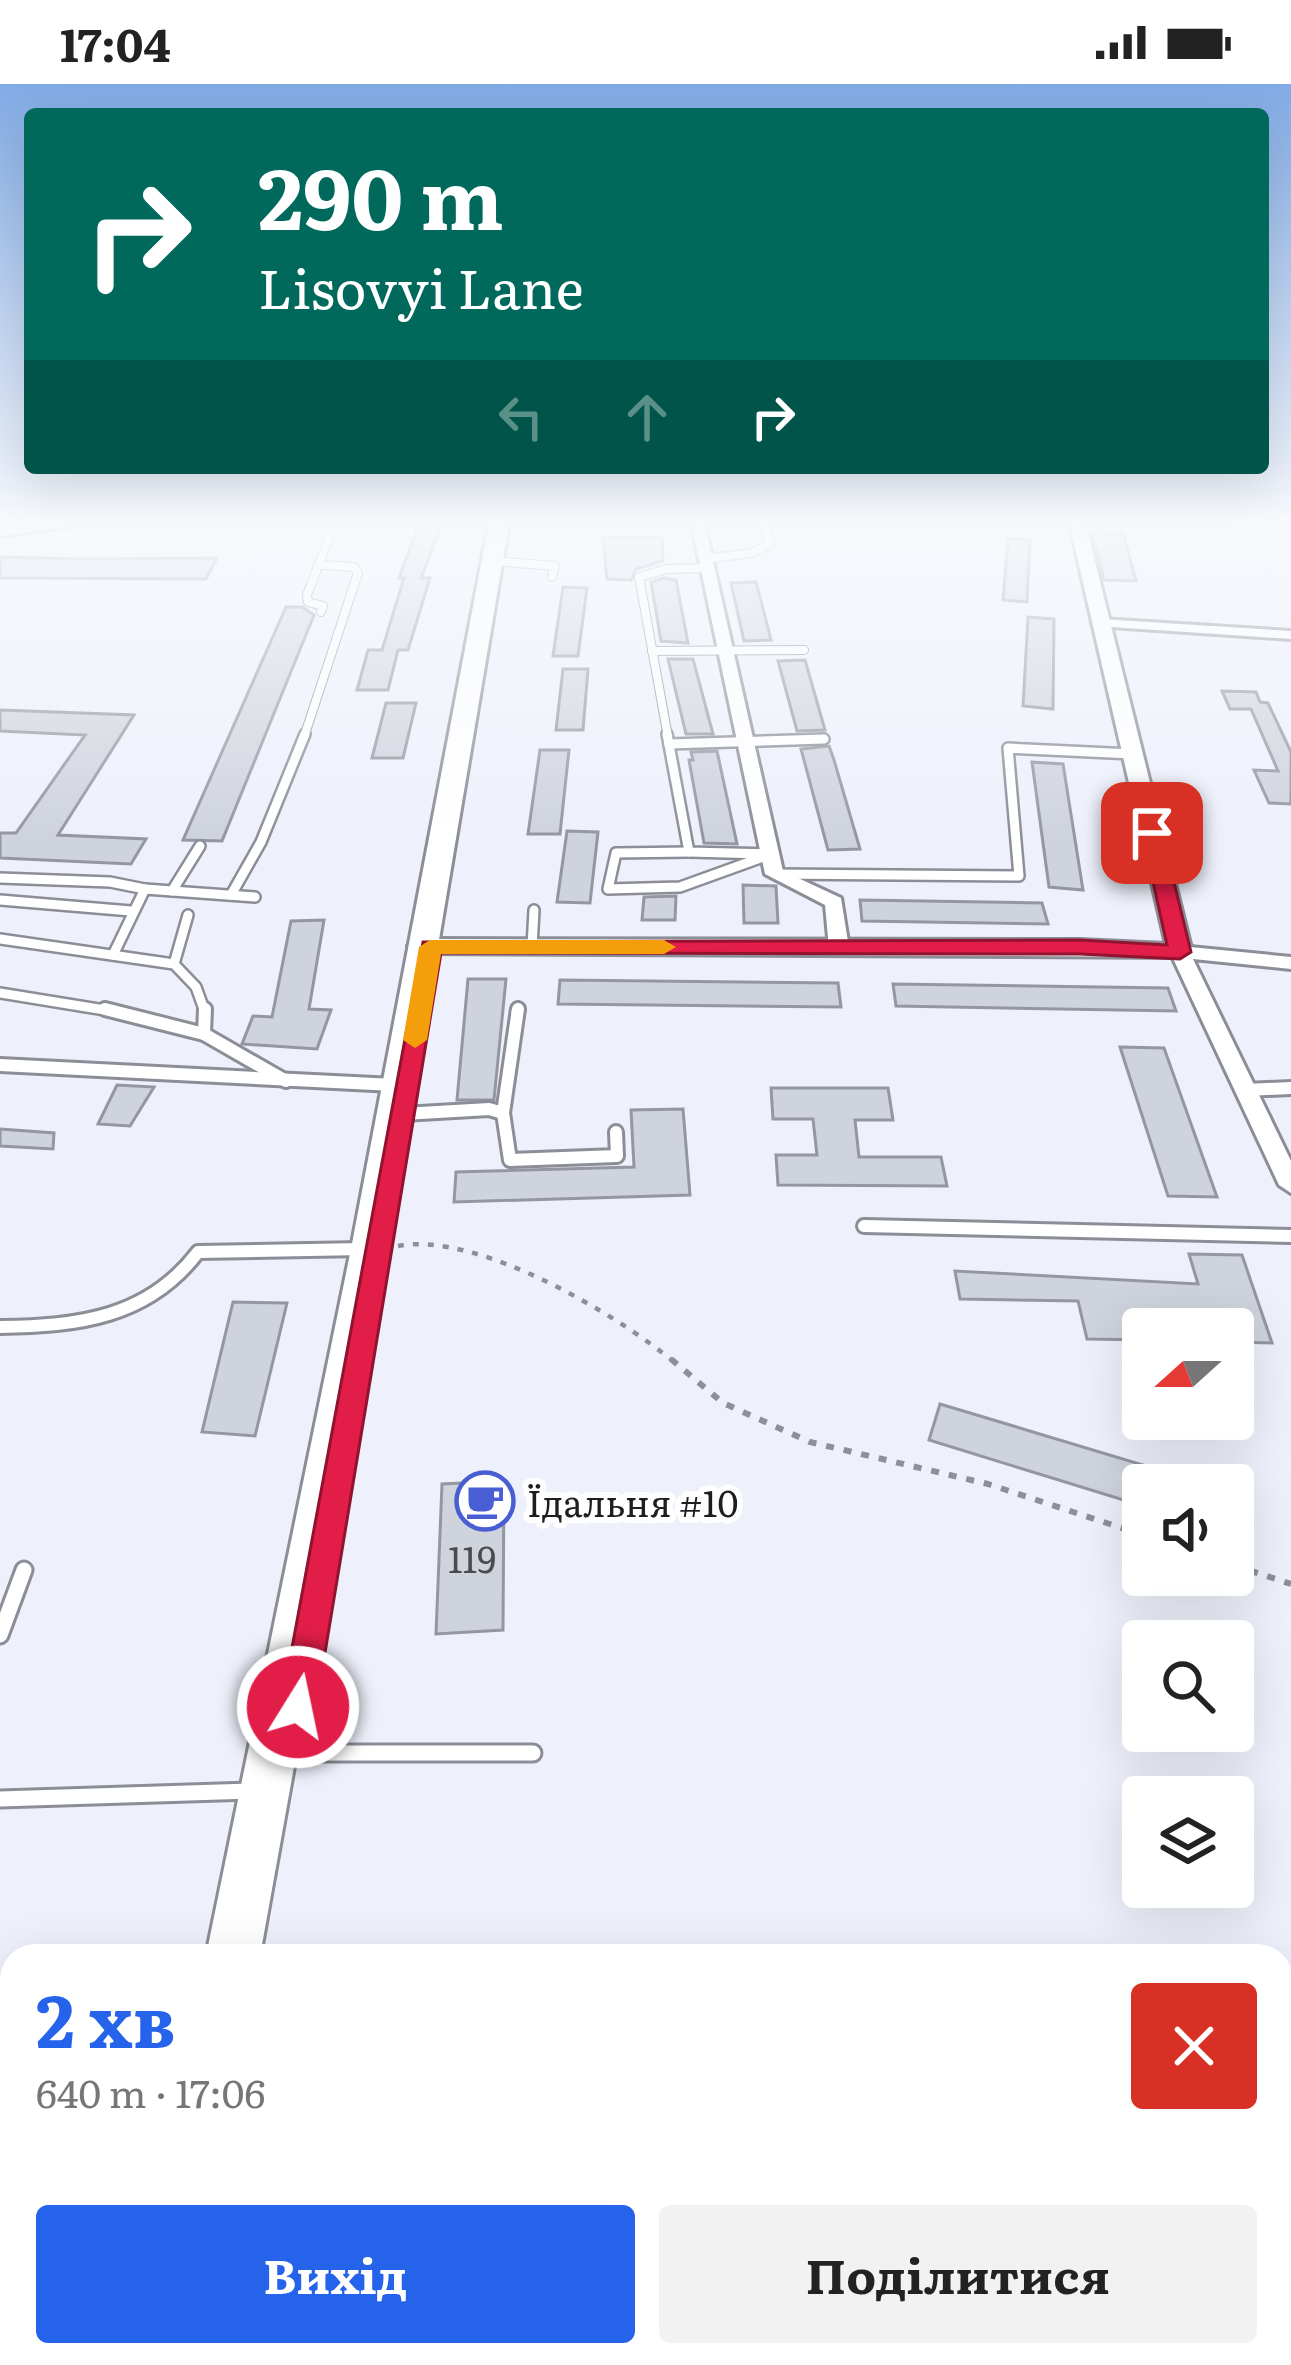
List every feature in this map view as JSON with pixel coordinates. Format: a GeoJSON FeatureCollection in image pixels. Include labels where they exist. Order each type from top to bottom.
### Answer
{"type":"FeatureCollection","features":[{"type":"Feature","properties":{"kind":"main road"},"geometry":{"type":"LineString","coordinates":[[256,1944],[425,947],[486,623]]}},
{"type":"Feature","properties":{"kind":"main road"},"geometry":{"type":"LineString","coordinates":[[235,1944],[375,1249]]}},
{"type":"Feature","properties":{"kind":"street"},"geometry":{"type":"LineString","coordinates":[[719,623],[774,874],[834,902],[839,947]]}},
{"type":"Feature","properties":{"kind":"street"},"geometry":{"type":"LineString","coordinates":[[1101,623],[1180,952],[1291,1185]]}},
{"type":"Feature","properties":{"kind":"street"},"geometry":{"type":"LineString","coordinates":[[1108,623],[1291,635]]}},
{"type":"Feature","properties":{"kind":"street"},"geometry":{"type":"LineString","coordinates":[[425,947],[1180,952],[1291,963]]}},
{"type":"Feature","properties":{"kind":"lane"},"geometry":{"type":"LineString","coordinates":[[231,895],[294,768],[341,623]]}},
{"type":"Feature","properties":{"kind":"lane"},"geometry":{"type":"LineString","coordinates":[[647,623],[689,852]]}},
{"type":"Feature","properties":{"kind":"lane"},"geometry":{"type":"LineString","coordinates":[[652,650],[804,650]]}},
{"type":"Feature","properties":{"kind":"lane"},"geometry":{"type":"LineString","coordinates":[[669,744],[824,739]]}},
{"type":"Feature","properties":{"kind":"lane"},"geometry":{"type":"LineString","coordinates":[[774,874],[1019,876],[1008,748],[1132,754]]}},
{"type":"Feature","properties":{"kind":"lane"},"geometry":{"type":"LineString","coordinates":[[172,891],[200,846]]}},
{"type":"Feature","properties":{"kind":"lane"},"geometry":{"type":"LineString","coordinates":[[616,853],[770,854],[680,887],[608,889],[616,853]]}},
{"type":"Feature","properties":{"kind":"lane"},"geometry":{"type":"LineString","coordinates":[[0,878],[255,897]]}},
{"type":"Feature","properties":{"kind":"lane"},"geometry":{"type":"LineString","coordinates":[[113,955],[145,889]]}},
{"type":"Feature","properties":{"kind":"lane"},"geometry":{"type":"LineString","coordinates":[[0,900],[131,911]]}},
{"type":"Feature","properties":{"kind":"lane"},"geometry":{"type":"LineString","coordinates":[[532,947],[533,910]]}},
{"type":"Feature","properties":{"kind":"lane"},"geometry":{"type":"LineString","coordinates":[[174,964],[188,915]]}},
{"type":"Feature","properties":{"kind":"lane"},"geometry":{"type":"LineString","coordinates":[[0,939],[174,964],[190,977],[209,1011],[204,1034]]}},
{"type":"Feature","properties":{"kind":"lane"},"geometry":{"type":"LineString","coordinates":[[0,993],[83,1004],[204,1034],[287,1082]]}},
{"type":"Feature","properties":{"kind":"lane"},"geometry":{"type":"LineString","coordinates":[[518,1008],[503,1113],[510,1160],[617,1156],[616,1132]]}},
{"type":"Feature","properties":{"kind":"lane"},"geometry":{"type":"LineString","coordinates":[[0,1065],[287,1082],[503,1113]]}},
{"type":"Feature","properties":{"kind":"lane"},"geometry":{"type":"LineString","coordinates":[[1246,1090],[1291,1088]]}},
{"type":"Feature","properties":{"kind":"lane"},"geometry":{"type":"LineString","coordinates":[[864,1226],[1291,1236]]}},
{"type":"Feature","properties":{"kind":"lane"},"geometry":{"type":"LineString","coordinates":[[0,1327],[76,1327],[138,1305],[182,1277],[198,1252],[375,1249]]}},
{"type":"Feature","properties":{"kind":"lane"},"geometry":{"type":"LineString","coordinates":[[0,1635],[24,1570]]}},
{"type":"Feature","properties":{"kind":"lane"},"geometry":{"type":"LineString","coordinates":[[290,1753],[533,1754]]}},
{"type":"Feature","properties":{"kind":"lane"},"geometry":{"type":"LineString","coordinates":[[0,1799],[265,1790]]}},
{"type":"Feature","properties":{"kind":"path"},"geometry":{"type":"LineString","coordinates":[[375,1249],[419,1242],[502,1262],[629,1324],[723,1403],[810,1442],[988,1484],[1122,1528]]}},
{"type":"Feature","properties":{"kind":"path"},"geometry":{"type":"LineString","coordinates":[[1254,1572],[1291,1584]]}},
{"type":"Feature","properties":{"kind":"building"},"geometry":{"type":"Polygon","coordinates":[[[279,623],[311,623],[222,841],[183,840],[279,623]]]}},
{"type":"Feature","properties":{"kind":"building"},"geometry":{"type":"Polygon","coordinates":[[[390,623],[416,623],[408,650],[398,650],[388,690],[357,690],[368,650],[382,650],[390,623]]]}},
{"type":"Feature","properties":{"kind":"building"},"geometry":{"type":"Polygon","coordinates":[[[558,623],[582,623],[578,656],[553,656],[558,623]]]}},
{"type":"Feature","properties":{"kind":"building"},"geometry":{"type":"Polygon","coordinates":[[[658,623],[684,623],[688,643],[661,641],[658,623]]]}},
{"type":"Feature","properties":{"kind":"building"},"geometry":{"type":"Polygon","coordinates":[[[740,623],[767,623],[771,640],[744,641],[740,623]]]}},
{"type":"Feature","properties":{"kind":"building"},"geometry":{"type":"Polygon","coordinates":[[[1028,623],[1054,623],[1053,709],[1023,706],[1028,623]]]}},
{"type":"Feature","properties":{"kind":"building"},"geometry":{"type":"Polygon","coordinates":[[[668,659],[693,659],[713,734],[686,734],[668,659]]]}},
{"type":"Feature","properties":{"kind":"building"},"geometry":{"type":"Polygon","coordinates":[[[805,660],[825,730],[797,731],[778,661],[805,660]]]}},
{"type":"Feature","properties":{"kind":"building"},"geometry":{"type":"Polygon","coordinates":[[[563,669],[588,669],[583,730],[556,730],[563,669]]]}},
{"type":"Feature","properties":{"kind":"building"},"geometry":{"type":"Polygon","coordinates":[[[1222,691],[1256,692],[1260,702],[1268,703],[1291,752],[1291,804],[1269,803],[1254,770],[1278,771],[1251,709],[1230,709],[1222,691]]]}},
{"type":"Feature","properties":{"kind":"building"},"geometry":{"type":"Polygon","coordinates":[[[386,703],[416,703],[403,758],[372,758],[386,703]]]}},
{"type":"Feature","properties":{"kind":"building"},"geometry":{"type":"Polygon","coordinates":[[[0,710],[134,715],[58,835],[146,839],[131,864],[0,858],[0,833],[16,833],[85,735],[0,731],[0,710]]]}},
{"type":"Feature","properties":{"kind":"building"},"geometry":{"type":"Polygon","coordinates":[[[829,746],[860,849],[828,850],[801,749],[829,746]]]}},
{"type":"Feature","properties":{"kind":"building"},"geometry":{"type":"Polygon","coordinates":[[[540,750],[569,750],[560,834],[528,834],[540,750]]]}},
{"type":"Feature","properties":{"kind":"building"},"geometry":{"type":"Polygon","coordinates":[[[717,751],[737,844],[704,843],[689,760],[693,760],[691,752],[717,751]]]}},
{"type":"Feature","properties":{"kind":"building"},"geometry":{"type":"Polygon","coordinates":[[[1032,762],[1063,764],[1083,890],[1049,887],[1032,762]]]}},
{"type":"Feature","properties":{"kind":"building"},"geometry":{"type":"Polygon","coordinates":[[[567,831],[598,832],[590,903],[557,902],[567,831]]]}},
{"type":"Feature","properties":{"kind":"building"},"geometry":{"type":"Polygon","coordinates":[[[743,885],[776,886],[778,923],[744,923],[743,885]]]}},
{"type":"Feature","properties":{"kind":"building"},"geometry":{"type":"Polygon","coordinates":[[[676,896],[675,920],[642,920],[644,897],[676,896]]]}},
{"type":"Feature","properties":{"kind":"building"},"geometry":{"type":"Polygon","coordinates":[[[860,900],[1042,903],[1048,924],[862,921],[860,900]]]}},
{"type":"Feature","properties":{"kind":"building"},"geometry":{"type":"Polygon","coordinates":[[[324,920],[309,1009],[331,1010],[317,1049],[242,1044],[253,1016],[272,1017],[291,921],[324,920]]]}},
{"type":"Feature","properties":{"kind":"building"},"geometry":{"type":"Polygon","coordinates":[[[468,979],[506,979],[494,1100],[457,1100],[468,979]]]}},
{"type":"Feature","properties":{"kind":"building"},"geometry":{"type":"Polygon","coordinates":[[[560,980],[838,983],[841,1007],[558,1004],[560,980]]]}},
{"type":"Feature","properties":{"kind":"building"},"geometry":{"type":"Polygon","coordinates":[[[893,984],[1168,988],[1176,1011],[896,1006],[893,984]]]}},
{"type":"Feature","properties":{"kind":"building"},"geometry":{"type":"Polygon","coordinates":[[[1120,1047],[1164,1048],[1217,1197],[1168,1196],[1120,1047]]]}},
{"type":"Feature","properties":{"kind":"building"},"geometry":{"type":"Polygon","coordinates":[[[117,1085],[154,1087],[130,1126],[98,1124],[117,1085]]]}},
{"type":"Feature","properties":{"kind":"building"},"geometry":{"type":"Polygon","coordinates":[[[771,1088],[888,1088],[893,1120],[855,1120],[859,1157],[941,1157],[947,1186],[778,1185],[776,1155],[817,1155],[813,1119],[773,1119],[771,1088]]]}},
{"type":"Feature","properties":{"kind":"building"},"geometry":{"type":"Polygon","coordinates":[[[683,1109],[690,1195],[454,1202],[456,1172],[634,1167],[631,1110],[683,1109]]]}},
{"type":"Feature","properties":{"kind":"building"},"geometry":{"type":"Polygon","coordinates":[[[0,1129],[54,1133],[53,1149],[0,1146],[0,1129]]]}},
{"type":"Feature","properties":{"kind":"building"},"geometry":{"type":"Polygon","coordinates":[[[1189,1254],[1242,1255],[1272,1343],[1254,1343],[1254,1308],[1122,1308],[1122,1340],[1087,1339],[1078,1301],[960,1299],[955,1271],[1198,1284],[1189,1254]]]}},
{"type":"Feature","properties":{"kind":"building"},"geometry":{"type":"Polygon","coordinates":[[[233,1302],[287,1303],[255,1436],[202,1432],[233,1302]]]}},
{"type":"Feature","properties":{"kind":"building"},"geometry":{"type":"Polygon","coordinates":[[[940,1404],[1140,1464],[1122,1464],[1122,1500],[929,1440],[940,1404]]]}},
{"type":"Feature","properties":{"kind":"building"},"geometry":{"type":"Polygon","coordinates":[[[504,1481],[503,1630],[436,1634],[442,1484],[504,1481]]]}},
{"type":"Feature","properties":{"kind":"slow traffic"},"geometry":{"type":"LineString","coordinates":[[415,1040],[430,947],[664,947]]}},
{"type":"Feature","properties":{"kind":"place","name":"Їдальня #10"},"geometry":{"type":"Point","coordinates":[485,1501]}},
{"type":"Feature","properties":{"kind":"route"},"geometry":{"type":"LineString","coordinates":[[298,1707],[430,947],[1080,947],[1180,952],[1152,833]]}}]}
